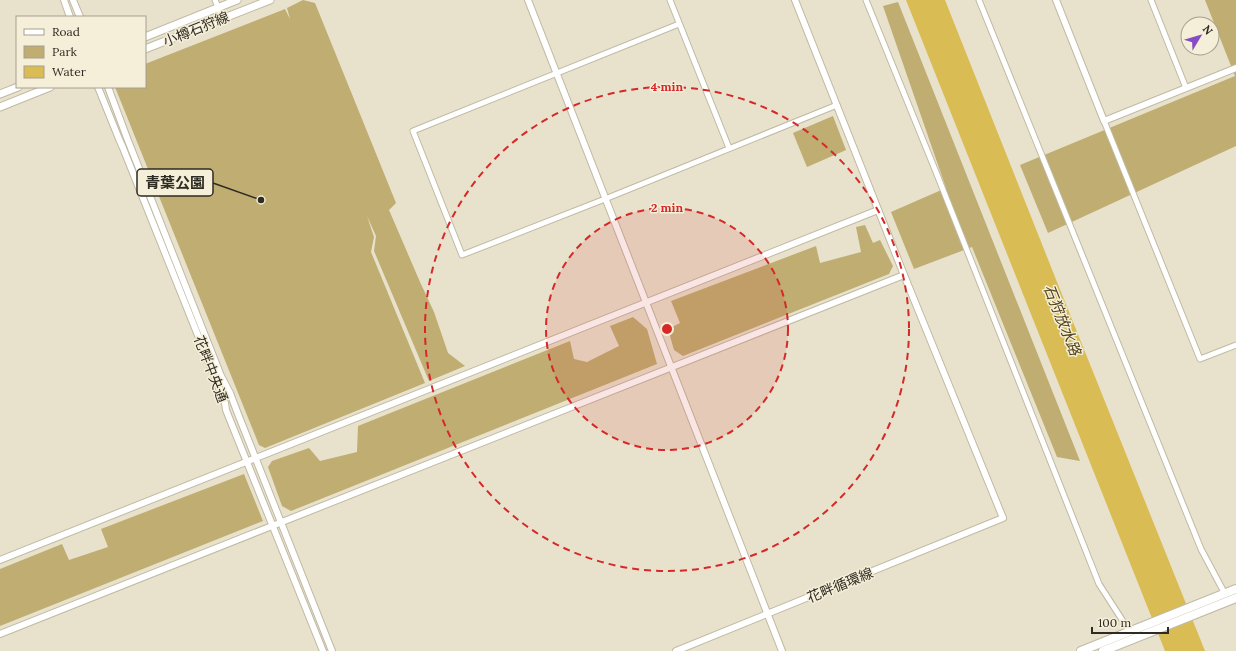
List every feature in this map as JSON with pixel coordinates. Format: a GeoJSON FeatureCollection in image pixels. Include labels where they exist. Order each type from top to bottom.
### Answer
{"type":"FeatureCollection","features":[{"type":"Feature","properties":{"kind":"highway"},"geometry":{"type":"LineString","coordinates":[[1200,608],[1236,589]]}},
{"type":"Feature","properties":{"kind":"highway"},"geometry":{"type":"LineString","coordinates":[[1103,651],[1147,629],[1200,608],[1236,598]]}},
{"type":"Feature","properties":{"kind":"highway"},"geometry":{"type":"LineString","coordinates":[[1081,651],[1130,632],[1147,629]]}},
{"type":"Feature","properties":{"kind":"main road","name":"小樽石狩線"},"geometry":{"type":"LineString","coordinates":[[146,37],[217,4],[237,0]]}},
{"type":"Feature","properties":{"kind":"main road","name":"小樽石狩線"},"geometry":{"type":"LineString","coordinates":[[146,50],[270,0]]}},
{"type":"Feature","properties":{"kind":"main road"},"geometry":{"type":"LineString","coordinates":[[0,94],[16,88]]}},
{"type":"Feature","properties":{"kind":"main road"},"geometry":{"type":"LineString","coordinates":[[0,107],[48,88]]}},
{"type":"Feature","properties":{"kind":"street"},"geometry":{"type":"LineString","coordinates":[[64,0],[70,16]]}},
{"type":"Feature","properties":{"kind":"street"},"geometry":{"type":"LineString","coordinates":[[73,0],[80,16]]}},
{"type":"Feature","properties":{"kind":"street"},"geometry":{"type":"LineString","coordinates":[[528,0],[782,651]]}},
{"type":"Feature","properties":{"kind":"street"},"geometry":{"type":"LineString","coordinates":[[670,0],[729,148]]}},
{"type":"Feature","properties":{"kind":"street"},"geometry":{"type":"LineString","coordinates":[[0,634],[904,275],[796,0]]}},
{"type":"Feature","properties":{"kind":"street"},"geometry":{"type":"LineString","coordinates":[[866,0],[936,172],[1099,584],[1130,632]]}},
{"type":"Feature","properties":{"kind":"street"},"geometry":{"type":"LineString","coordinates":[[979,0],[1198,542],[1225,594]]}},
{"type":"Feature","properties":{"kind":"street"},"geometry":{"type":"LineString","coordinates":[[1056,0],[1200,359],[1236,345]]}},
{"type":"Feature","properties":{"kind":"street"},"geometry":{"type":"LineString","coordinates":[[1151,0],[1186,88]]}},
{"type":"Feature","properties":{"kind":"street"},"geometry":{"type":"LineString","coordinates":[[217,4],[223,18]]}},
{"type":"Feature","properties":{"kind":"street"},"geometry":{"type":"LineString","coordinates":[[680,24],[413,131],[462,255],[837,105]]}},
{"type":"Feature","properties":{"kind":"street"},"geometry":{"type":"LineString","coordinates":[[1104,121],[1236,68]]}},
{"type":"Feature","properties":{"kind":"street","name":"花畔中央通"},"geometry":{"type":"LineString","coordinates":[[98,88],[323,651]]}},
{"type":"Feature","properties":{"kind":"street","name":"花畔中央通"},"geometry":{"type":"LineString","coordinates":[[108,88],[221,376],[230,393],[332,651]]}},
{"type":"Feature","properties":{"kind":"street"},"geometry":{"type":"LineString","coordinates":[[0,560],[247,463],[878,210]]}},
{"type":"Feature","properties":{"kind":"street","name":"花畔循環線"},"geometry":{"type":"LineString","coordinates":[[676,651],[1003,518],[904,275]]}},
{"type":"Feature","properties":{"kind":"green space"},"geometry":{"type":"Polygon","coordinates":[[[303,0],[315,3],[396,203],[389,210],[434,312],[448,353],[465,366],[429,381],[374,251],[376,236],[367,216],[374,237],[371,252],[425,383],[265,448],[259,445],[115,88],[146,88],[146,64],[285,9],[290,19],[287,8],[303,0]]]}},
{"type":"Feature","properties":{"kind":"green space"},"geometry":{"type":"Polygon","coordinates":[[[1205,0],[1236,0],[1236,146],[1048,233],[1020,165],[1235,76],[1220,38],[1220,16],[1211,16],[1205,0]]]}},
{"type":"Feature","properties":{"kind":"green space"},"geometry":{"type":"Polygon","coordinates":[[[898,2],[1080,461],[1057,457],[972,247],[914,269],[891,212],[946,188],[883,6],[898,2]]]}},
{"type":"Feature","properties":{"kind":"green space"},"geometry":{"type":"Polygon","coordinates":[[[833,116],[846,150],[807,167],[793,133],[833,116]]]}},
{"type":"Feature","properties":{"kind":"green space"},"geometry":{"type":"Polygon","coordinates":[[[865,225],[873,243],[880,240],[893,266],[889,274],[683,356],[674,350],[668,329],[680,323],[671,301],[816,246],[820,263],[861,252],[856,227],[865,225]]]}},
{"type":"Feature","properties":{"kind":"green space"},"geometry":{"type":"Polygon","coordinates":[[[633,317],[647,329],[657,364],[291,511],[282,506],[268,467],[272,461],[309,448],[320,461],[357,452],[358,426],[570,341],[574,359],[587,362],[619,346],[610,326],[633,317]]]}},
{"type":"Feature","properties":{"kind":"green space"},"geometry":{"type":"Polygon","coordinates":[[[244,474],[263,521],[0,626],[0,569],[62,544],[69,560],[108,547],[101,529],[244,474]]]}},
{"type":"Feature","properties":{"kind":"water","name":"石狩放水路"},"geometry":{"type":"Polygon","coordinates":[[[906,0],[945,0],[1205,651],[1165,651],[906,0]]]}},
{"type":"Feature","properties":{"kind":"place","name":"青葉公園"},"geometry":{"type":"Point","coordinates":[261,200]}}]}
